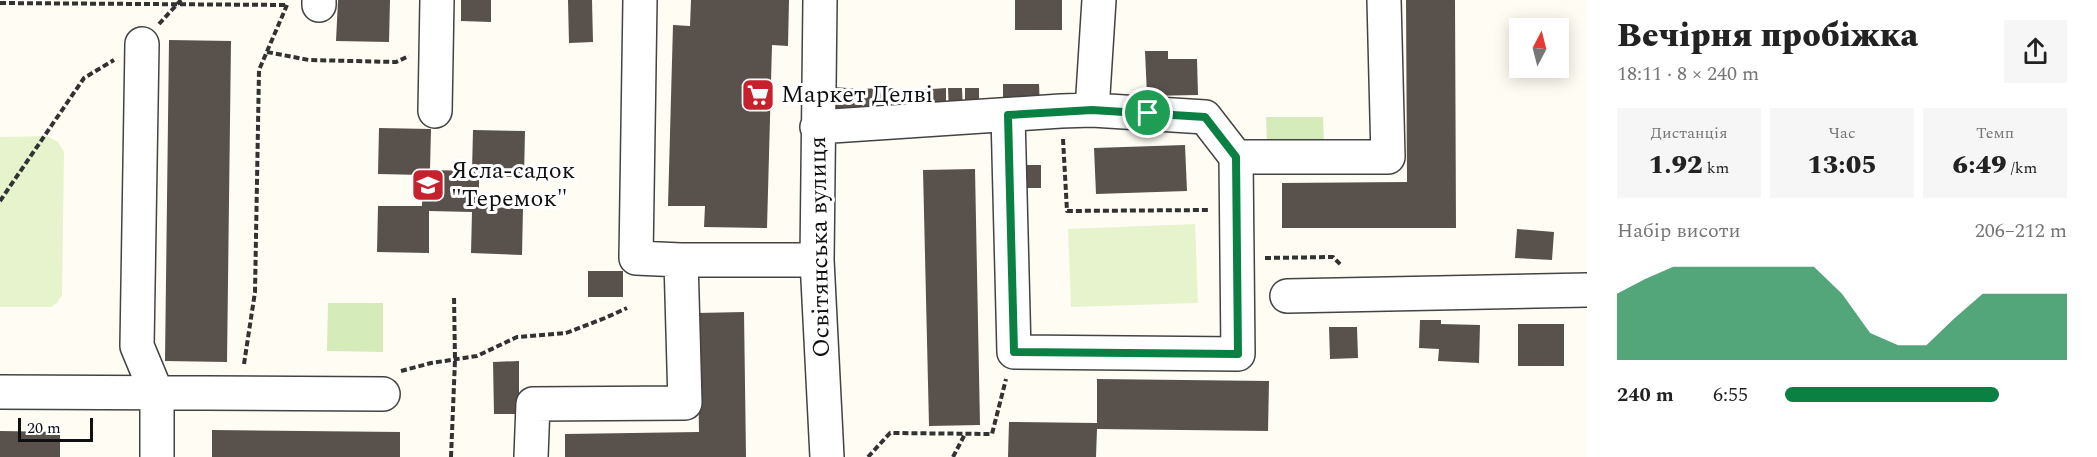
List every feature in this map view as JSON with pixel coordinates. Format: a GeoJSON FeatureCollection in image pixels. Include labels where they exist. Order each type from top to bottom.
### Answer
{"type":"FeatureCollection","features":[{"type":"Feature","properties":{"kind":"street"},"geometry":{"type":"LineString","coordinates":[[435,111],[437,0]]}},
{"type":"Feature","properties":{"kind":"street"},"geometry":{"type":"LineString","coordinates":[[640,0],[636,258],[817,260]]}},
{"type":"Feature","properties":{"kind":"street","name":"Освітянська вулиця"},"geometry":{"type":"LineString","coordinates":[[820,0],[817,260],[827,457]]}},
{"type":"Feature","properties":{"kind":"street"},"geometry":{"type":"LineString","coordinates":[[1077,111],[1099,0]]}},
{"type":"Feature","properties":{"kind":"street"},"geometry":{"type":"LineString","coordinates":[[1236,157],[1388,157],[1384,0]]}},
{"type":"Feature","properties":{"kind":"street"},"geometry":{"type":"LineString","coordinates":[[142,44],[137,346],[157,394],[157,457]]}},
{"type":"Feature","properties":{"kind":"street"},"geometry":{"type":"LineString","coordinates":[[818,127],[1008,115],[1077,111],[1205,117],[1236,157],[1238,354],[1014,352],[1008,115]]}},
{"type":"Feature","properties":{"kind":"street"},"geometry":{"type":"LineString","coordinates":[[522,453],[533,404],[686,403],[681,260]]}},
{"type":"Feature","properties":{"kind":"street"},"geometry":{"type":"LineString","coordinates":[[1287,296],[1587,290]]}},
{"type":"Feature","properties":{"kind":"street"},"geometry":{"type":"LineString","coordinates":[[0,392],[240,394],[388,384]]}},
{"type":"Feature","properties":{"kind":"path"},"geometry":{"type":"LineString","coordinates":[[0,201],[84,78],[142,44],[176,2],[181,0]]}},
{"type":"Feature","properties":{"kind":"path"},"geometry":{"type":"LineString","coordinates":[[0,3],[287,4],[319,2]]}},
{"type":"Feature","properties":{"kind":"path"},"geometry":{"type":"LineString","coordinates":[[240,394],[255,292],[259,70],[287,4]]}},
{"type":"Feature","properties":{"kind":"path"},"geometry":{"type":"LineString","coordinates":[[267,52],[309,60],[396,62],[436,43]]}},
{"type":"Feature","properties":{"kind":"path"},"geometry":{"type":"LineString","coordinates":[[1077,111],[1066,211],[1236,210]]}},
{"type":"Feature","properties":{"kind":"path"},"geometry":{"type":"LineString","coordinates":[[451,457],[455,360],[454,296]]}},
{"type":"Feature","properties":{"kind":"path"},"geometry":{"type":"LineString","coordinates":[[388,384],[431,363],[477,356],[517,337],[566,333],[627,308]]}},
{"type":"Feature","properties":{"kind":"path"},"geometry":{"type":"LineString","coordinates":[[868,457],[890,433],[992,434],[1014,352]]}},
{"type":"Feature","properties":{"kind":"path"},"geometry":{"type":"LineString","coordinates":[[953,457],[965,434]]}},
{"type":"Feature","properties":{"kind":"green space"},"geometry":{"type":"Polygon","coordinates":[[[1266,117],[1323,117],[1324,144],[1267,144],[1266,117]]]}},
{"type":"Feature","properties":{"kind":"green space"},"geometry":{"type":"Polygon","coordinates":[[[47,136],[58,142],[64,152],[62,295],[51,307],[0,307],[0,137],[47,136]]]}},
{"type":"Feature","properties":{"kind":"green space"},"geometry":{"type":"Polygon","coordinates":[[[1195,224],[1198,303],[1071,307],[1068,229],[1195,224]]]}},
{"type":"Feature","properties":{"kind":"green space"},"geometry":{"type":"Polygon","coordinates":[[[328,303],[383,303],[383,352],[327,351],[328,303]]]}},
{"type":"Feature","properties":{"kind":"building"},"geometry":{"type":"Polygon","coordinates":[[[338,0],[390,0],[389,42],[336,41],[338,0]]]}},
{"type":"Feature","properties":{"kind":"building"},"geometry":{"type":"Polygon","coordinates":[[[461,0],[491,0],[491,22],[461,21],[461,0]]]}},
{"type":"Feature","properties":{"kind":"building"},"geometry":{"type":"Polygon","coordinates":[[[568,0],[592,0],[593,42],[569,43],[568,0]]]}},
{"type":"Feature","properties":{"kind":"building"},"geometry":{"type":"Polygon","coordinates":[[[691,0],[789,0],[788,46],[772,45],[767,228],[704,227],[705,206],[668,206],[673,25],[690,26],[691,0]]]}},
{"type":"Feature","properties":{"kind":"building"},"geometry":{"type":"Polygon","coordinates":[[[1015,0],[1062,0],[1062,30],[1015,30],[1015,0]]]}},
{"type":"Feature","properties":{"kind":"building"},"geometry":{"type":"Polygon","coordinates":[[[1406,0],[1455,0],[1456,228],[1282,228],[1282,183],[1407,182],[1406,0]]]}},
{"type":"Feature","properties":{"kind":"building"},"geometry":{"type":"Polygon","coordinates":[[[169,40],[231,41],[227,362],[165,361],[169,40]]]}},
{"type":"Feature","properties":{"kind":"building"},"geometry":{"type":"Polygon","coordinates":[[[1145,51],[1168,51],[1168,59],[1197,59],[1198,95],[1147,96],[1145,51]]]}},
{"type":"Feature","properties":{"kind":"building"},"geometry":{"type":"Polygon","coordinates":[[[1003,84],[1039,84],[1040,108],[1003,108],[1003,84]]]}},
{"type":"Feature","properties":{"kind":"building"},"geometry":{"type":"Polygon","coordinates":[[[833,87],[862,89],[863,112],[833,110],[833,87]]]}},
{"type":"Feature","properties":{"kind":"building"},"geometry":{"type":"Polygon","coordinates":[[[877,88],[878,111],[864,112],[863,89],[877,88]]]}},
{"type":"Feature","properties":{"kind":"building"},"geometry":{"type":"Polygon","coordinates":[[[880,88],[894,88],[895,111],[880,111],[880,88]]]}},
{"type":"Feature","properties":{"kind":"building"},"geometry":{"type":"Polygon","coordinates":[[[946,88],[946,111],[932,112],[932,89],[946,88]]]}},
{"type":"Feature","properties":{"kind":"building"},"geometry":{"type":"Polygon","coordinates":[[[948,88],[962,88],[963,111],[949,112],[948,88]]]}},
{"type":"Feature","properties":{"kind":"building"},"geometry":{"type":"Polygon","coordinates":[[[965,88],[979,88],[979,111],[965,111],[965,88]]]}},
{"type":"Feature","properties":{"kind":"building"},"geometry":{"type":"Polygon","coordinates":[[[916,89],[930,89],[930,112],[916,112],[916,89]]]}},
{"type":"Feature","properties":{"kind":"building"},"geometry":{"type":"Polygon","coordinates":[[[900,90],[914,90],[914,113],[900,113],[900,90]]]}},
{"type":"Feature","properties":{"kind":"building"},"geometry":{"type":"Polygon","coordinates":[[[379,128],[431,129],[430,170],[472,171],[473,130],[525,131],[524,177],[479,176],[479,207],[523,208],[522,255],[471,253],[472,212],[429,211],[429,253],[377,252],[378,206],[422,206],[423,175],[378,174],[379,128]]]}},
{"type":"Feature","properties":{"kind":"building"},"geometry":{"type":"Polygon","coordinates":[[[1185,145],[1187,191],[1096,194],[1094,148],[1185,145]]]}},
{"type":"Feature","properties":{"kind":"building"},"geometry":{"type":"Polygon","coordinates":[[[1025,165],[1041,165],[1041,188],[1024,188],[1025,165]]]}},
{"type":"Feature","properties":{"kind":"building"},"geometry":{"type":"Polygon","coordinates":[[[975,169],[980,425],[929,426],[923,170],[975,169]]]}},
{"type":"Feature","properties":{"kind":"building"},"geometry":{"type":"Polygon","coordinates":[[[1517,229],[1554,232],[1552,260],[1515,258],[1517,229]]]}},
{"type":"Feature","properties":{"kind":"building"},"geometry":{"type":"Polygon","coordinates":[[[588,271],[623,271],[623,297],[588,297],[588,271]]]}},
{"type":"Feature","properties":{"kind":"building"},"geometry":{"type":"Polygon","coordinates":[[[744,312],[746,457],[565,457],[565,434],[699,432],[697,313],[744,312]]]}},
{"type":"Feature","properties":{"kind":"building"},"geometry":{"type":"Polygon","coordinates":[[[1420,320],[1441,320],[1441,324],[1480,325],[1479,363],[1438,361],[1439,349],[1419,348],[1420,320]]]}},
{"type":"Feature","properties":{"kind":"building"},"geometry":{"type":"Polygon","coordinates":[[[1518,324],[1564,324],[1564,366],[1518,366],[1518,324]]]}},
{"type":"Feature","properties":{"kind":"building"},"geometry":{"type":"Polygon","coordinates":[[[1329,327],[1357,327],[1358,358],[1330,359],[1329,327]]]}},
{"type":"Feature","properties":{"kind":"building"},"geometry":{"type":"Polygon","coordinates":[[[519,361],[519,414],[494,414],[493,362],[519,361]]]}},
{"type":"Feature","properties":{"kind":"building"},"geometry":{"type":"Polygon","coordinates":[[[1097,379],[1269,381],[1268,431],[1097,429],[1096,457],[1008,457],[1009,422],[1097,423],[1097,379]]]}},
{"type":"Feature","properties":{"kind":"building"},"geometry":{"type":"Polygon","coordinates":[[[212,430],[400,432],[400,457],[212,457],[212,430]]]}},
{"type":"Feature","properties":{"kind":"building"},"geometry":{"type":"Polygon","coordinates":[[[0,431],[60,432],[60,457],[0,457],[0,431]]]}},
{"type":"Feature","properties":{"kind":"place","name":"Маркет Делві"},"geometry":{"type":"Point","coordinates":[758,95]}},
{"type":"Feature","properties":{"kind":"place","name":"Ясла-садок \"Теремок\""},"geometry":{"type":"Point","coordinates":[428,185]}},
{"type":"Feature","properties":{"kind":"route"},"geometry":{"type":"LineString","coordinates":[[1092,110],[1148,113],[1205,117],[1236,157],[1238,354],[1014,352],[1008,115],[1092,110]]}}]}
